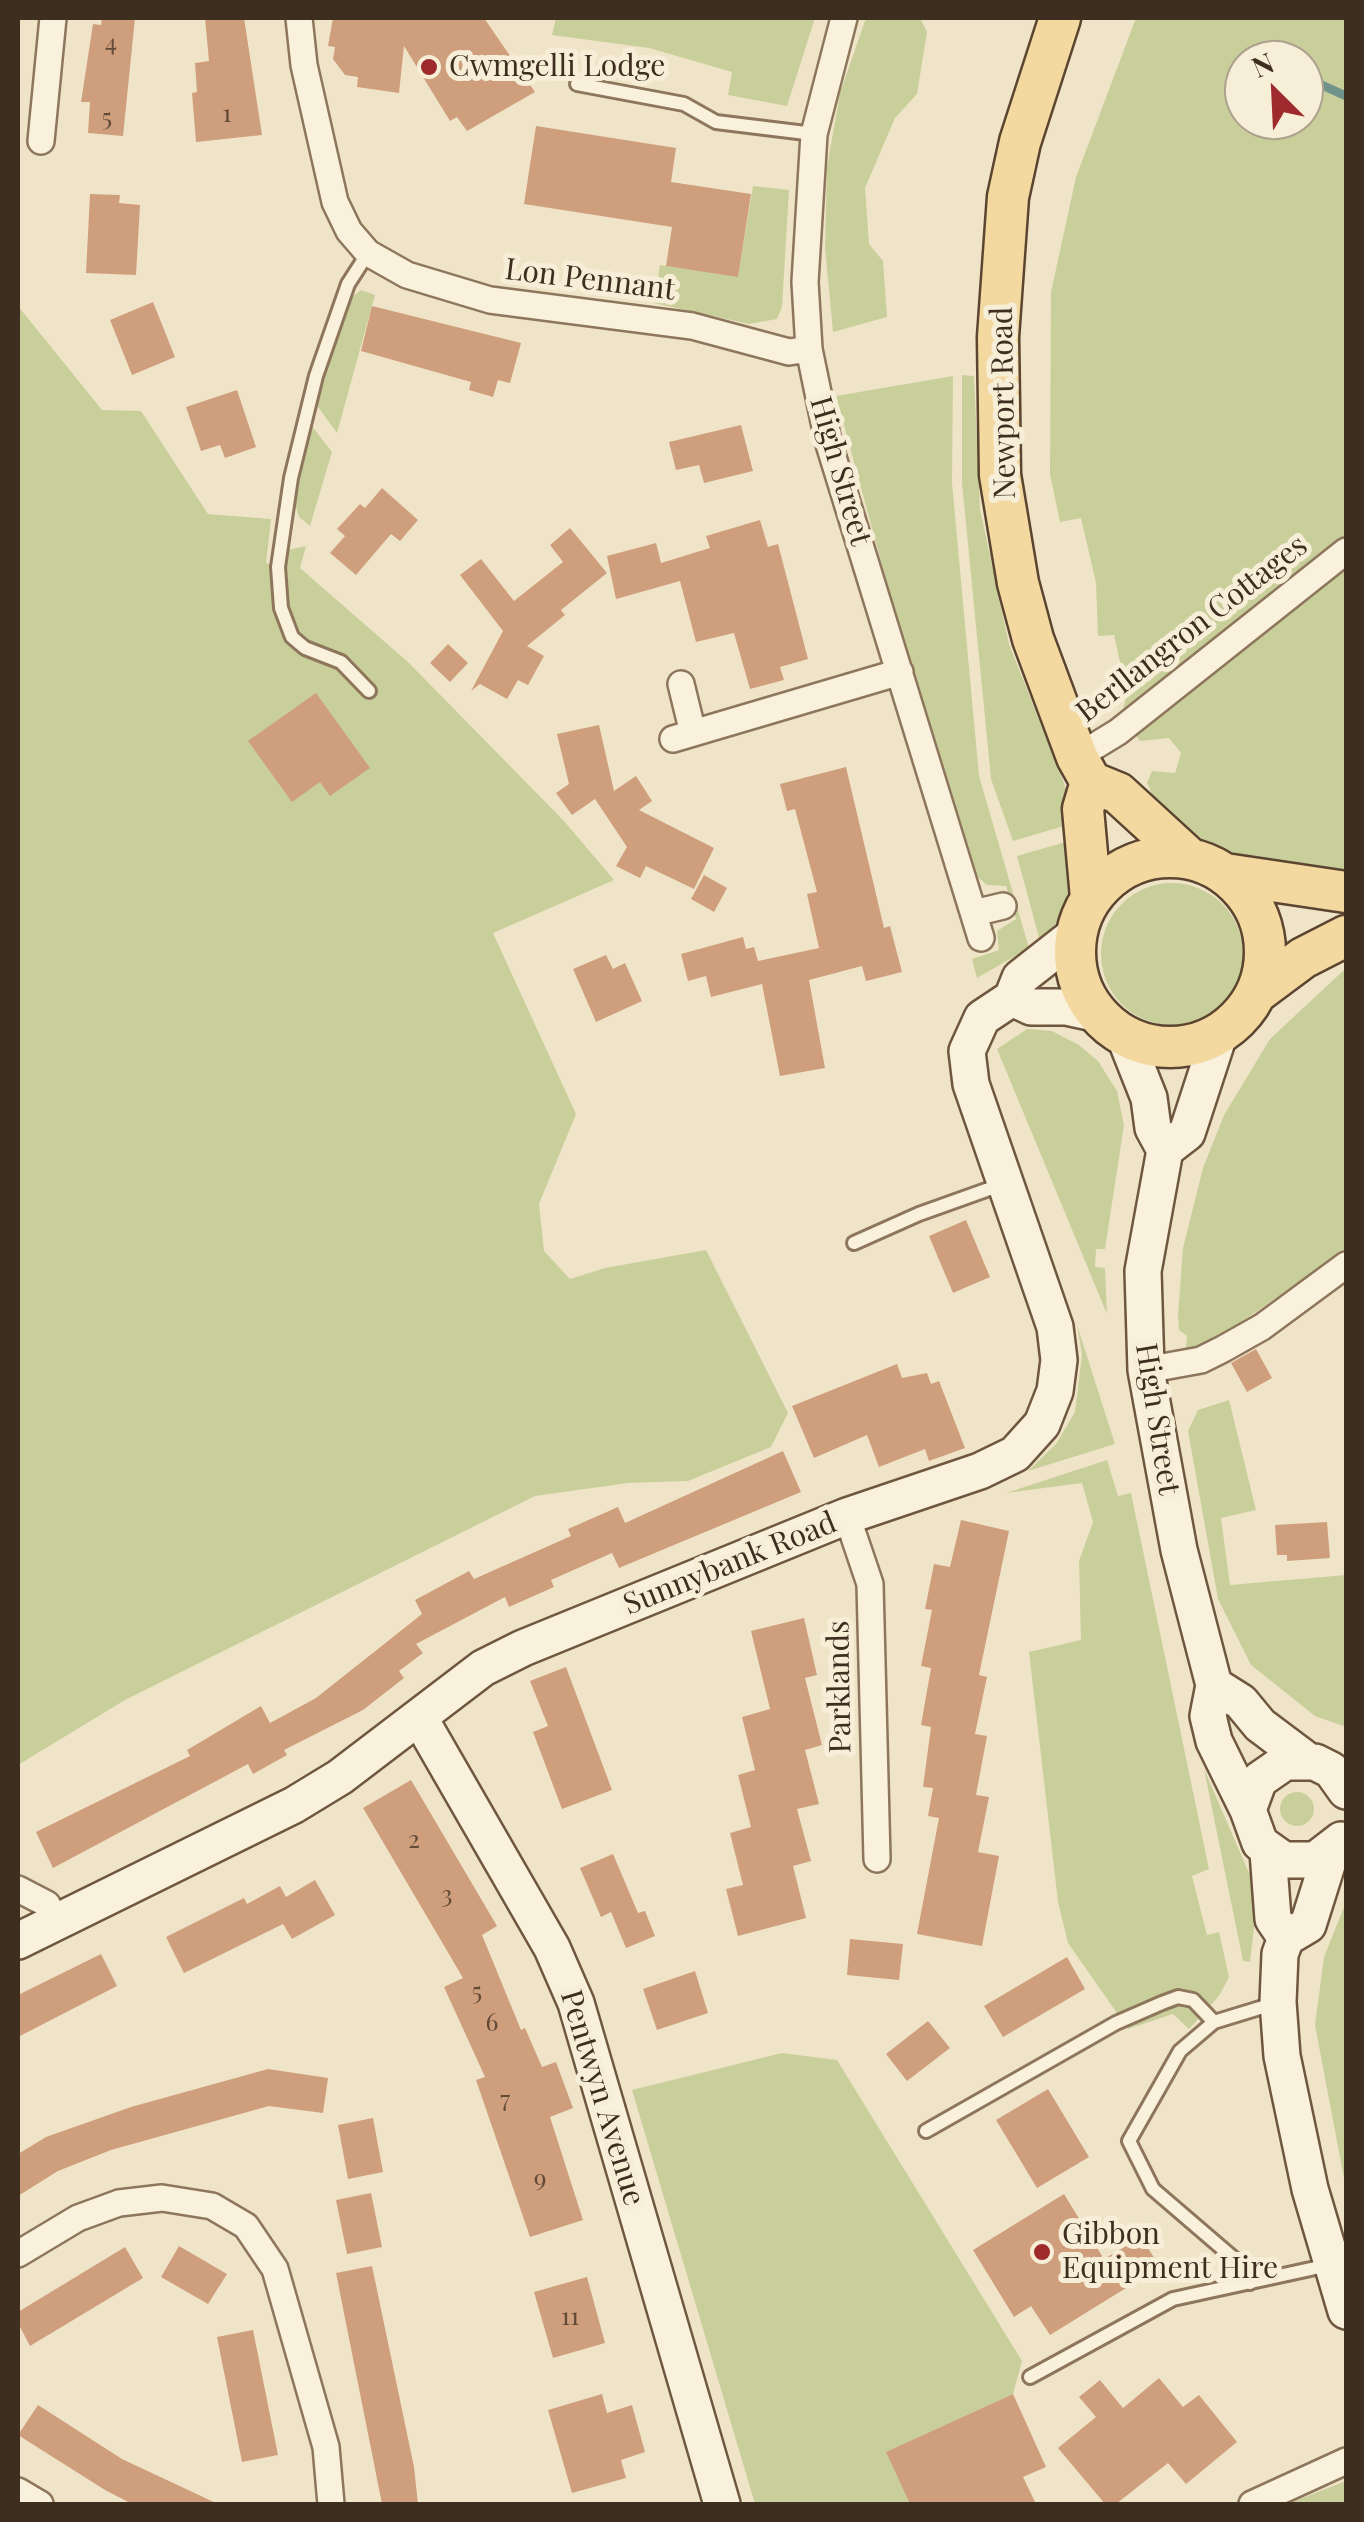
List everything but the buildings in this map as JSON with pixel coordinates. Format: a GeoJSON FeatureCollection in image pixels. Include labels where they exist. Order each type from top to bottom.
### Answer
{"type":"FeatureCollection","features":[{"type":"Feature","properties":{"kind":"main road","name":"Newport Road"},"geometry":{"type":"LineString","coordinates":[[1060,18],[1020,142],[1008,197],[998,338],[1000,475],[1023,602],[1084,770],[1091,898]]}},
{"type":"Feature","properties":{"kind":"main road"},"geometry":{"type":"LineString","coordinates":[[1084,770],[1208,867],[1240,883],[1263,930],[1266,963],[1256,993],[1232,1026],[1204,1042],[1172,1048],[1140,1044],[1111,1025],[1084,994],[1076,934],[1091,898],[1130,865],[1162,857],[1208,867],[1346,892]]}},
{"type":"Feature","properties":{"kind":"main road"},"geometry":{"type":"LineString","coordinates":[[1256,993],[1304,958],[1346,936]]}},
{"type":"Feature","properties":{"kind":"street"},"geometry":{"type":"LineString","coordinates":[[42,141],[54,18]]}},
{"type":"Feature","properties":{"kind":"street","name":"Lon Pennant"},"geometry":{"type":"LineString","coordinates":[[299,18],[304,64],[335,202],[349,231],[368,253],[407,276],[490,300],[692,326],[789,352],[809,349]]}},
{"type":"Feature","properties":{"kind":"street","name":"High Street"},"geometry":{"type":"LineString","coordinates":[[844,18],[814,134],[805,282],[809,349],[828,441],[978,926],[1003,906]]}},
{"type":"Feature","properties":{"kind":"street","name":"Berllangron Cottages"},"geometry":{"type":"LineString","coordinates":[[1084,770],[1110,738],[1346,551]]}},
{"type":"Feature","properties":{"kind":"street"},"geometry":{"type":"LineString","coordinates":[[681,684],[683,736],[900,672]]}},
{"type":"Feature","properties":{"kind":"street","name":"Sunnybank Road"},"geometry":{"type":"LineString","coordinates":[[18,1940],[294,1806],[482,1668],[523,1648],[847,1516],[1008,1459],[1042,1424],[1056,1390],[1060,1360],[1056,1327],[967,1065],[976,1027],[991,1009],[1012,998],[1020,978],[1076,934]]}},
{"type":"Feature","properties":{"kind":"street"},"geometry":{"type":"LineString","coordinates":[[1012,998],[1031,1006],[1066,1007],[1111,1025]]}},
{"type":"Feature","properties":{"kind":"street","name":"High Street"},"geometry":{"type":"LineString","coordinates":[[1111,1025],[1164,1150],[1144,1271],[1146,1370],[1179,1550],[1214,1685],[1208,1716],[1214,1741],[1248,1810],[1252,1828],[1268,1852]]}},
{"type":"Feature","properties":{"kind":"street","name":"High Street"},"geometry":{"type":"LineString","coordinates":[[1164,1150],[1187,1133],[1220,1032]]}},
{"type":"Feature","properties":{"kind":"street"},"geometry":{"type":"LineString","coordinates":[[1146,1370],[1201,1360],[1262,1327],[1346,1266]]}},
{"type":"Feature","properties":{"kind":"street","name":"Parklands"},"geometry":{"type":"LineString","coordinates":[[847,1516],[870,1584],[877,1859]]}},
{"type":"Feature","properties":{"kind":"street"},"geometry":{"type":"LineString","coordinates":[[1214,1685],[1240,1702],[1260,1725],[1333,1773]]}},
{"type":"Feature","properties":{"kind":"street","name":"Pentwyn Avenue"},"geometry":{"type":"LineString","coordinates":[[419,1717],[552,1948],[576,2003],[722,2504]]}},
{"type":"Feature","properties":{"kind":"street"},"geometry":{"type":"LineString","coordinates":[[1248,1810],[1259,1780],[1284,1762],[1333,1773]]}},
{"type":"Feature","properties":{"kind":"street"},"geometry":{"type":"LineString","coordinates":[[1286,1938],[1274,1919],[1268,1852],[1297,1862],[1315,1860],[1342,1840]]}},
{"type":"Feature","properties":{"kind":"street"},"geometry":{"type":"LineString","coordinates":[[1342,1840],[1308,1925],[1286,1938],[1280,1954],[1278,2002],[1282,2056],[1330,2264],[1346,2311]]}},
{"type":"Feature","properties":{"kind":"street"},"geometry":{"type":"LineString","coordinates":[[18,1889],[47,1904],[56,1919]]}},
{"type":"Feature","properties":{"kind":"street"},"geometry":{"type":"LineString","coordinates":[[18,2254],[78,2218],[119,2203],[162,2198],[212,2206],[246,2226],[276,2268],[326,2447],[332,2504]]}},
{"type":"Feature","properties":{"kind":"street"},"geometry":{"type":"LineString","coordinates":[[1252,2504],[1346,2460]]}},
{"type":"Feature","properties":{"kind":"street"},"geometry":{"type":"LineString","coordinates":[[18,2491],[40,2504]]}},
{"type":"Feature","properties":{"kind":"lane"},"geometry":{"type":"LineString","coordinates":[[577,84],[684,104],[716,122],[814,134]]}},
{"type":"Feature","properties":{"kind":"lane"},"geometry":{"type":"LineString","coordinates":[[368,253],[348,284],[316,376],[280,552],[281,608],[292,636],[305,648],[341,662],[369,691]]}},
{"type":"Feature","properties":{"kind":"lane"},"geometry":{"type":"LineString","coordinates":[[854,1244],[919,1214],[1005,1183]]}},
{"type":"Feature","properties":{"kind":"lane"},"geometry":{"type":"LineString","coordinates":[[926,2131],[1116,2023],[1162,2003],[1178,1997],[1193,2000],[1214,2022]]}},
{"type":"Feature","properties":{"kind":"lane"},"geometry":{"type":"LineString","coordinates":[[1250,2283],[1238,2262],[1154,2189],[1129,2141],[1180,2052],[1214,2022],[1278,2002]]}},
{"type":"Feature","properties":{"kind":"lane"},"geometry":{"type":"LineString","coordinates":[[1030,2377],[1173,2299],[1330,2264]]}},
{"type":"Feature","properties":{"kind":"green space"},"geometry":{"type":"Polygon","coordinates":[[[556,18],[815,18],[787,106],[728,95],[732,72],[649,48],[552,35],[556,18]]]}},
{"type":"Feature","properties":{"kind":"green space"},"geometry":{"type":"Polygon","coordinates":[[[866,18],[920,18],[927,32],[917,94],[895,118],[865,188],[869,244],[883,261],[887,317],[833,332],[825,248],[827,167],[840,93],[866,18]]]}},
{"type":"Feature","properties":{"kind":"green space"},"geometry":{"type":"Polygon","coordinates":[[[1136,18],[1346,18],[1345,881],[1234,857],[1196,839],[1148,801],[1153,796],[1147,783],[1152,771],[1175,773],[1181,753],[1169,738],[1140,741],[1121,716],[1127,694],[1114,635],[1098,636],[1096,583],[1081,518],[1060,522],[1050,474],[1051,292],[1076,177],[1136,18]]]}},
{"type":"Feature","properties":{"kind":"green space"},"geometry":{"type":"Polygon","coordinates":[[[753,186],[789,190],[782,307],[777,319],[749,324],[654,303],[660,265],[738,276],[753,186]]]}},
{"type":"Feature","properties":{"kind":"green space"},"geometry":{"type":"Polygon","coordinates":[[[361,290],[375,295],[337,433],[318,407],[317,394],[351,298],[361,290]]]}},
{"type":"Feature","properties":{"kind":"green space"},"geometry":{"type":"Polygon","coordinates":[[[18,306],[102,410],[141,411],[208,514],[271,519],[266,563],[285,567],[287,550],[306,546],[300,568],[408,662],[564,821],[614,880],[493,933],[576,1114],[539,1204],[544,1251],[570,1279],[605,1268],[706,1250],[788,1413],[771,1447],[688,1481],[628,1483],[535,1496],[125,1700],[18,1765],[18,306]]]}},
{"type":"Feature","properties":{"kind":"green space"},"geometry":{"type":"Polygon","coordinates":[[[962,375],[974,376],[980,509],[1009,644],[1064,783],[1074,823],[1013,841],[991,779],[962,483],[962,375]]]}},
{"type":"Feature","properties":{"kind":"green space"},"geometry":{"type":"Polygon","coordinates":[[[953,376],[952,483],[979,776],[1029,948],[977,978],[972,959],[999,950],[997,931],[1016,919],[1006,886],[987,885],[978,877],[891,598],[836,396],[953,376]]]}},
{"type":"Feature","properties":{"kind":"green space"},"geometry":{"type":"Polygon","coordinates":[[[311,425],[332,452],[310,526],[299,517],[295,503],[311,425]]]}},
{"type":"Feature","properties":{"kind":"green space"},"geometry":{"type":"Polygon","coordinates":[[[1076,839],[1072,889],[1064,912],[1041,945],[1017,856],[1076,839]]]}},
{"type":"Feature","properties":{"kind":"green space"},"geometry":{"type":"Polygon","coordinates":[[[1172,883],[1199,888],[1222,904],[1238,927],[1243,954],[1238,981],[1222,1004],[1199,1020],[1172,1025],[1145,1020],[1122,1004],[1106,981],[1101,954],[1106,927],[1122,904],[1145,888],[1172,883]]]}},
{"type":"Feature","properties":{"kind":"green space"},"geometry":{"type":"Polygon","coordinates":[[[1346,968],[1346,1249],[1213,1342],[1186,1349],[1187,1336],[1179,1330],[1178,1315],[1183,1248],[1203,1168],[1224,1115],[1270,1039],[1346,968]]]}},
{"type":"Feature","properties":{"kind":"green space"},"geometry":{"type":"Polygon","coordinates":[[[1027,1029],[1052,1031],[1079,1045],[1098,1061],[1117,1091],[1124,1125],[1105,1249],[1096,1249],[1095,1267],[1105,1268],[1107,1314],[997,1049],[1027,1029]]]}},
{"type":"Feature","properties":{"kind":"green space"},"geometry":{"type":"Polygon","coordinates":[[[1077,1325],[1115,1444],[1028,1471],[1056,1444],[1075,1412],[1082,1355],[1077,1325]]]}},
{"type":"Feature","properties":{"kind":"green space"},"geometry":{"type":"Polygon","coordinates":[[[1229,1400],[1256,1510],[1221,1518],[1230,1585],[1346,1575],[1346,1727],[1315,1716],[1251,1665],[1218,1599],[1188,1431],[1198,1410],[1229,1400]]]}},
{"type":"Feature","properties":{"kind":"green space"},"geometry":{"type":"Polygon","coordinates":[[[1107,1460],[1118,1496],[1131,1493],[1209,1869],[1192,1876],[1207,1935],[1219,1932],[1229,1977],[1219,1996],[1189,2029],[1173,2014],[1128,2029],[1068,1943],[1058,1902],[1029,1652],[1081,1640],[1079,1561],[1093,1522],[1082,1483],[1006,1493],[1107,1460]]]}},
{"type":"Feature","properties":{"kind":"green space"},"geometry":{"type":"Polygon","coordinates":[[[1204,1769],[1258,1894],[1250,1962],[1243,1961],[1204,1769]]]}},
{"type":"Feature","properties":{"kind":"green space"},"geometry":{"type":"Polygon","coordinates":[[[1297,1792],[1309,1797],[1314,1809],[1309,1821],[1297,1826],[1285,1821],[1280,1809],[1285,1797],[1297,1792]]]}},
{"type":"Feature","properties":{"kind":"green space"},"geometry":{"type":"Polygon","coordinates":[[[1346,1902],[1346,2189],[1315,2025],[1324,1957],[1346,1902]]]}},
{"type":"Feature","properties":{"kind":"green space"},"geometry":{"type":"Polygon","coordinates":[[[782,2053],[837,2060],[1022,2361],[1013,2394],[887,2452],[910,2504],[755,2504],[632,2090],[782,2053]]]}},
{"type":"Feature","properties":{"kind":"green space"},"geometry":{"type":"Polygon","coordinates":[[[1346,2481],[1346,2504],[1287,2504],[1292,2502],[1346,2481]]]}},
{"type":"Feature","properties":{"kind":"waterway"},"geometry":{"type":"LineString","coordinates":[[1324,86],[1346,96]]}},
{"type":"Feature","properties":{"kind":"place","name":"Cwmgelli Lodge"},"geometry":{"type":"Point","coordinates":[429,67]}},
{"type":"Feature","properties":{"kind":"place","name":"Gibbon Equipment Hire"},"geometry":{"type":"Point","coordinates":[1042,2252]}}]}
